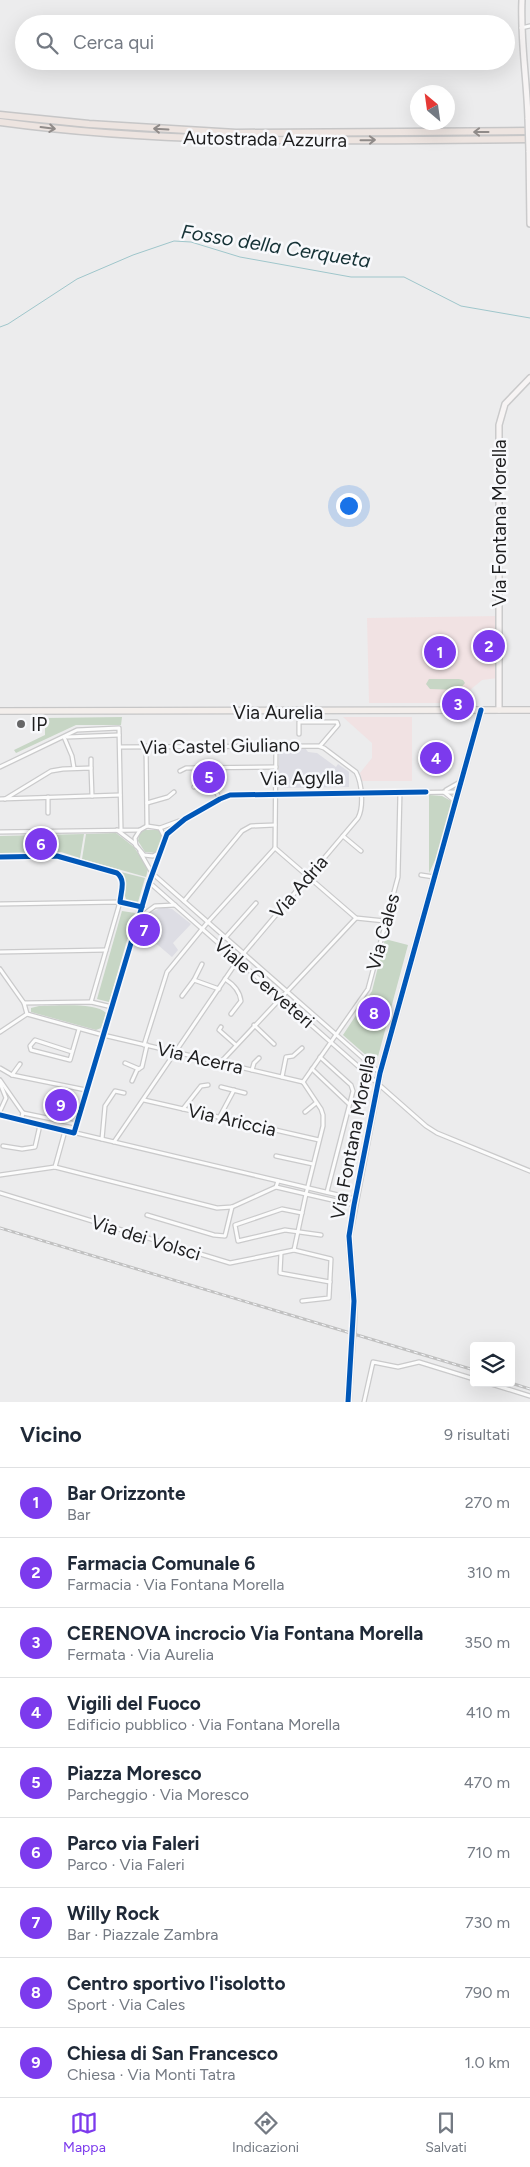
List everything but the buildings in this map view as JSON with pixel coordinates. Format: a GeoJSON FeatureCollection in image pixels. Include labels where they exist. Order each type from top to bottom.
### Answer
{"type":"FeatureCollection","features":[{"type":"Feature","properties":{"kind":"highway","name":"Autostrada Azzurra"},"geometry":{"type":"LineString","coordinates":[[0,115],[75,123],[236,133],[530,131]]}},
{"type":"Feature","properties":{"kind":"highway","name":"Autostrada Azzurra"},"geometry":{"type":"LineString","coordinates":[[0,122],[91,132],[234,141],[530,139]]}},
{"type":"Feature","properties":{"kind":"main road","name":"Via Aurelia"},"geometry":{"type":"LineString","coordinates":[[0,713],[530,710]]}},
{"type":"Feature","properties":{"kind":"street"},"geometry":{"type":"LineString","coordinates":[[522,0],[521,28],[527,79],[530,224]]}},
{"type":"Feature","properties":{"kind":"street"},"geometry":{"type":"LineString","coordinates":[[521,28],[530,26]]}},
{"type":"Feature","properties":{"kind":"street","name":"Via Fontana Morella"},"geometry":{"type":"LineString","coordinates":[[499,710],[499,425],[505,404],[530,378]]}},
{"type":"Feature","properties":{"kind":"street","name":"Via Fontana Morella"},"geometry":{"type":"LineString","coordinates":[[348,1402],[354,1301],[349,1236],[355,1199],[380,1073],[481,710]]}},
{"type":"Feature","properties":{"kind":"street","name":"Via Castel Giuliano"},"geometry":{"type":"LineString","coordinates":[[299,734],[299,722],[337,722],[338,725],[320,746]]}},
{"type":"Feature","properties":{"kind":"street"},"geometry":{"type":"LineString","coordinates":[[0,767],[84,729],[119,728],[119,830],[140,852],[148,856],[160,852]]}},
{"type":"Feature","properties":{"kind":"street"},"geometry":{"type":"LineString","coordinates":[[64,737],[120,735]]}},
{"type":"Feature","properties":{"kind":"street"},"geometry":{"type":"LineString","coordinates":[[64,737],[72,756],[74,768]]}},
{"type":"Feature","properties":{"kind":"street"},"geometry":{"type":"LineString","coordinates":[[146,1045],[167,972],[208,922],[275,848],[276,744]]}},
{"type":"Feature","properties":{"kind":"street","name":"Via Castel Giuliano"},"geometry":{"type":"LineString","coordinates":[[120,747],[276,744],[320,746],[356,772],[359,777],[360,792]]}},
{"type":"Feature","properties":{"kind":"street"},"geometry":{"type":"LineString","coordinates":[[146,746],[147,826]]}},
{"type":"Feature","properties":{"kind":"street"},"geometry":{"type":"LineString","coordinates":[[91,759],[92,796]]}},
{"type":"Feature","properties":{"kind":"street"},"geometry":{"type":"LineString","coordinates":[[5,799],[33,783],[44,774],[56,770],[91,768]]}},
{"type":"Feature","properties":{"kind":"street"},"geometry":{"type":"LineString","coordinates":[[180,770],[186,768],[276,768]]}},
{"type":"Feature","properties":{"kind":"street"},"geometry":{"type":"LineString","coordinates":[[203,768],[220,798]]}},
{"type":"Feature","properties":{"kind":"street"},"geometry":{"type":"LineString","coordinates":[[194,787],[209,778]]}},
{"type":"Feature","properties":{"kind":"street"},"geometry":{"type":"LineString","coordinates":[[456,802],[443,791],[462,780]]}},
{"type":"Feature","properties":{"kind":"street"},"geometry":{"type":"LineString","coordinates":[[147,803],[174,792]]}},
{"type":"Feature","properties":{"kind":"street","name":"Via Adria"},"geometry":{"type":"LineString","coordinates":[[114,1142],[243,953],[361,814],[360,792]]}},
{"type":"Feature","properties":{"kind":"street","name":"Via Cales"},"geometry":{"type":"LineString","coordinates":[[303,1082],[368,989],[398,877],[400,792]]}},
{"type":"Feature","properties":{"kind":"street","name":"Via Agylla"},"geometry":{"type":"LineString","coordinates":[[185,819],[220,798],[230,795],[459,792]]}},
{"type":"Feature","properties":{"kind":"street"},"geometry":{"type":"LineString","coordinates":[[0,799],[120,795]]}},
{"type":"Feature","properties":{"kind":"street"},"geometry":{"type":"LineString","coordinates":[[48,798],[48,814]]}},
{"type":"Feature","properties":{"kind":"street"},"geometry":{"type":"LineString","coordinates":[[136,846],[135,838],[140,830],[147,826],[160,828],[185,819]]}},
{"type":"Feature","properties":{"kind":"street"},"geometry":{"type":"LineString","coordinates":[[74,1133],[152,873],[170,830],[185,819]]}},
{"type":"Feature","properties":{"kind":"street"},"geometry":{"type":"LineString","coordinates":[[184,902],[242,831],[251,826],[275,826]]}},
{"type":"Feature","properties":{"kind":"street"},"geometry":{"type":"LineString","coordinates":[[160,828],[165,839]]}},
{"type":"Feature","properties":{"kind":"street"},"geometry":{"type":"LineString","coordinates":[[0,832],[140,830]]}},
{"type":"Feature","properties":{"kind":"street"},"geometry":{"type":"LineString","coordinates":[[343,836],[361,851]]}},
{"type":"Feature","properties":{"kind":"street"},"geometry":{"type":"LineString","coordinates":[[275,848],[356,918],[385,922]]}},
{"type":"Feature","properties":{"kind":"street","name":"Viale Cerveteri"},"geometry":{"type":"LineString","coordinates":[[140,852],[152,873],[380,1073]]}},
{"type":"Feature","properties":{"kind":"street"},"geometry":{"type":"LineString","coordinates":[[0,857],[57,856],[116,873],[121,877],[123,882],[120,902],[90,1002]]}},
{"type":"Feature","properties":{"kind":"street"},"geometry":{"type":"LineString","coordinates":[[421,875],[434,877]]}},
{"type":"Feature","properties":{"kind":"street","name":"Viale Cerveteri"},"geometry":{"type":"LineString","coordinates":[[149,883],[281,996],[434,1132],[530,1172]]}},
{"type":"Feature","properties":{"kind":"street"},"geometry":{"type":"LineString","coordinates":[[0,904],[120,902],[142,907]]}},
{"type":"Feature","properties":{"kind":"street","name":"Viale Cerveteri"},"geometry":{"type":"LineString","coordinates":[[225,938],[256,904]]}},
{"type":"Feature","properties":{"kind":"street"},"geometry":{"type":"LineString","coordinates":[[139,917],[155,906],[175,905]]}},
{"type":"Feature","properties":{"kind":"street"},"geometry":{"type":"LineString","coordinates":[[219,1063],[356,918]]}},
{"type":"Feature","properties":{"kind":"street"},"geometry":{"type":"LineString","coordinates":[[0,952],[106,950]]}},
{"type":"Feature","properties":{"kind":"street"},"geometry":{"type":"LineString","coordinates":[[182,996],[194,980],[202,964]]}},
{"type":"Feature","properties":{"kind":"street"},"geometry":{"type":"LineString","coordinates":[[0,969],[24,1003],[27,1014],[0,1032]]}},
{"type":"Feature","properties":{"kind":"street"},"geometry":{"type":"LineString","coordinates":[[225,979],[230,982],[240,996],[241,1001],[231,1014]]}},
{"type":"Feature","properties":{"kind":"street"},"geometry":{"type":"LineString","coordinates":[[194,980],[219,989]]}},
{"type":"Feature","properties":{"kind":"street"},"geometry":{"type":"LineString","coordinates":[[24,1003],[90,1002],[112,1008]]}},
{"type":"Feature","properties":{"kind":"street","name":"Via Acerra"},"geometry":{"type":"LineString","coordinates":[[27,1014],[103,1036],[303,1082]]}},
{"type":"Feature","properties":{"kind":"street"},"geometry":{"type":"LineString","coordinates":[[254,1025],[274,1044]]}},
{"type":"Feature","properties":{"kind":"street"},"geometry":{"type":"LineString","coordinates":[[221,1027],[219,1030],[236,1045]]}},
{"type":"Feature","properties":{"kind":"street"},"geometry":{"type":"LineString","coordinates":[[72,1052],[35,1040],[30,1044],[32,1050],[70,1060],[79,1029]]}},
{"type":"Feature","properties":{"kind":"street","name":"Via Acerra"},"geometry":{"type":"LineString","coordinates":[[132,1081],[142,1067],[146,1045]]}},
{"type":"Feature","properties":{"kind":"street"},"geometry":{"type":"LineString","coordinates":[[282,1077],[286,1057],[293,1056],[302,1048]]}},
{"type":"Feature","properties":{"kind":"street"},"geometry":{"type":"LineString","coordinates":[[320,1057],[351,1085],[353,1091],[327,1192]]}},
{"type":"Feature","properties":{"kind":"street","name":"Via Acerra"},"geometry":{"type":"LineString","coordinates":[[252,1070],[254,1063],[259,1058]]}},
{"type":"Feature","properties":{"kind":"street","name":"Via Acerra"},"geometry":{"type":"LineString","coordinates":[[125,1063],[139,1069]]}},
{"type":"Feature","properties":{"kind":"street"},"geometry":{"type":"LineString","coordinates":[[12,1075],[20,1064]]}},
{"type":"Feature","properties":{"kind":"street"},"geometry":{"type":"LineString","coordinates":[[0,1068],[12,1075],[86,1090]]}},
{"type":"Feature","properties":{"kind":"street"},"geometry":{"type":"LineString","coordinates":[[312,1070],[349,1104]]}},
{"type":"Feature","properties":{"kind":"street"},"geometry":{"type":"LineString","coordinates":[[0,1081],[23,1113],[76,1124]]}},
{"type":"Feature","properties":{"kind":"street"},"geometry":{"type":"LineString","coordinates":[[0,1081],[6,1098],[0,1111]]}},
{"type":"Feature","properties":{"kind":"street"},"geometry":{"type":"LineString","coordinates":[[302,1301],[329,1298],[331,1259],[294,1250],[323,1115],[303,1082]]}},
{"type":"Feature","properties":{"kind":"street"},"geometry":{"type":"LineString","coordinates":[[183,1109],[201,1086],[208,1085]]}},
{"type":"Feature","properties":{"kind":"street"},"geometry":{"type":"LineString","coordinates":[[221,1087],[245,1093]]}},
{"type":"Feature","properties":{"kind":"street"},"geometry":{"type":"LineString","coordinates":[[219,1118],[234,1090]]}},
{"type":"Feature","properties":{"kind":"street"},"geometry":{"type":"LineString","coordinates":[[102,1139],[105,1106],[115,1091],[124,1093]]}},
{"type":"Feature","properties":{"kind":"street","name":"Via Ariccia"},"geometry":{"type":"LineString","coordinates":[[144,1100],[319,1140]]}},
{"type":"Feature","properties":{"kind":"street"},"geometry":{"type":"LineString","coordinates":[[305,1112],[316,1103]]}},
{"type":"Feature","properties":{"kind":"street"},"geometry":{"type":"LineString","coordinates":[[21,1120],[23,1113]]}},
{"type":"Feature","properties":{"kind":"street"},"geometry":{"type":"LineString","coordinates":[[0,1116],[355,1199]]}},
{"type":"Feature","properties":{"kind":"street"},"geometry":{"type":"LineString","coordinates":[[3,1146],[22,1149],[35,1147],[40,1125]]}},
{"type":"Feature","properties":{"kind":"street"},"geometry":{"type":"LineString","coordinates":[[55,1167],[65,1131]]}},
{"type":"Feature","properties":{"kind":"street"},"geometry":{"type":"LineString","coordinates":[[276,1156],[313,1164]]}},
{"type":"Feature","properties":{"kind":"street"},"geometry":{"type":"LineString","coordinates":[[0,1175],[55,1167],[217,1208],[232,1206],[276,1187],[354,1205]]}},
{"type":"Feature","properties":{"kind":"street"},"geometry":{"type":"LineString","coordinates":[[276,1187],[278,1181]]}},
{"type":"Feature","properties":{"kind":"street","name":"Via dei Volsci"},"geometry":{"type":"LineString","coordinates":[[0,1194],[230,1263],[294,1250]]}},
{"type":"Feature","properties":{"kind":"street"},"geometry":{"type":"LineString","coordinates":[[147,1215],[214,1235],[225,1236],[232,1206]]}},
{"type":"Feature","properties":{"kind":"street"},"geometry":{"type":"LineString","coordinates":[[302,1213],[282,1209],[235,1225],[238,1241],[285,1230],[321,1235]]}},
{"type":"Feature","properties":{"kind":"street"},"geometry":{"type":"LineString","coordinates":[[281,1253],[280,1273],[330,1282]]}},
{"type":"Feature","properties":{"kind":"street"},"geometry":{"type":"LineString","coordinates":[[364,1402],[373,1362],[398,1367],[419,1362],[470,1378]]}},
{"type":"Feature","properties":{"kind":"street"},"geometry":{"type":"LineString","coordinates":[[501,1387],[530,1396]]}},
{"type":"Feature","properties":{"kind":"shaded area"},"geometry":{"type":"Polygon","coordinates":[[[499,616],[498,678],[482,680],[464,695],[460,703],[369,703],[367,618],[499,616]]]}},
{"type":"Feature","properties":{"kind":"shaded area"},"geometry":{"type":"Polygon","coordinates":[[[343,717],[412,717],[412,781],[362,781],[360,773],[372,758],[372,743],[343,717]]]}},
{"type":"Feature","properties":{"kind":"shaded area"},"geometry":{"type":"Polygon","coordinates":[[[279,748],[305,748],[308,752],[317,753],[336,767],[338,764],[349,772],[349,787],[279,788],[279,748]]]}},
{"type":"Feature","properties":{"kind":"shaded area"},"geometry":{"type":"Polygon","coordinates":[[[163,907],[172,909],[191,924],[173,943],[178,950],[172,957],[158,945],[147,940],[148,933],[140,931],[143,922],[151,912],[163,907]]]}},
{"type":"Feature","properties":{"kind":"green space"},"geometry":{"type":"Polygon","coordinates":[[[429,679],[459,679],[465,683],[459,690],[430,689],[426,684],[429,679]]]}},
{"type":"Feature","properties":{"kind":"green space"},"geometry":{"type":"Polygon","coordinates":[[[122,717],[121,725],[76,725],[16,753],[14,750],[45,735],[45,718],[122,717]]]}},
{"type":"Feature","properties":{"kind":"green space"},"geometry":{"type":"Polygon","coordinates":[[[429,795],[442,796],[453,802],[437,856],[429,873],[429,795]]]}},
{"type":"Feature","properties":{"kind":"green space"},"geometry":{"type":"Polygon","coordinates":[[[143,830],[158,830],[161,833],[162,838],[157,853],[145,852],[138,841],[139,834],[143,830]]]}},
{"type":"Feature","properties":{"kind":"green space"},"geometry":{"type":"Polygon","coordinates":[[[116,833],[134,847],[148,869],[146,877],[82,859],[86,834],[116,833]]]}},
{"type":"Feature","properties":{"kind":"green space"},"geometry":{"type":"Polygon","coordinates":[[[84,834],[80,858],[61,852],[0,854],[0,836],[84,834]]]}},
{"type":"Feature","properties":{"kind":"green space"},"geometry":{"type":"Polygon","coordinates":[[[121,872],[145,878],[138,902],[127,901],[121,872]]]}},
{"type":"Feature","properties":{"kind":"green space"},"geometry":{"type":"Polygon","coordinates":[[[122,911],[135,913],[109,1002],[97,999],[122,911]]]}},
{"type":"Feature","properties":{"kind":"green space"},"geometry":{"type":"Polygon","coordinates":[[[385,939],[408,945],[376,1064],[343,1035],[372,991],[385,939]]]}},
{"type":"Feature","properties":{"kind":"green space"},"geometry":{"type":"Polygon","coordinates":[[[39,1006],[84,1006],[93,1007],[106,1013],[101,1028],[96,1030],[31,1012],[31,1008],[39,1006]]]}},
{"type":"Feature","properties":{"kind":"waterway","name":"Fosso della Cerqueta"},"geometry":{"type":"LineString","coordinates":[[0,327],[8,324],[77,279],[133,255],[174,241],[191,242],[240,257],[351,277],[404,277],[461,306],[530,318]]}},
{"type":"Feature","properties":{"kind":"railway"},"geometry":{"type":"LineString","coordinates":[[0,1228],[470,1369]]}},
{"type":"Feature","properties":{"kind":"railway"},"geometry":{"type":"LineString","coordinates":[[515,1384],[530,1389]]}},
{"type":"Feature","properties":{"kind":"cycle path"},"geometry":{"type":"LineString","coordinates":[[348,1402],[354,1301],[349,1236],[354,1205],[380,1073],[481,710]]}},
{"type":"Feature","properties":{"kind":"cycle path"},"geometry":{"type":"LineString","coordinates":[[0,1115],[74,1133],[149,883],[167,834],[185,819],[230,795],[426,792]]}},
{"type":"Feature","properties":{"kind":"cycle path"},"geometry":{"type":"LineString","coordinates":[[0,857],[57,856],[117,873],[122,882],[120,902],[142,907]]}},
{"type":"Feature","properties":{"kind":"place","name":"Farmacia Comunale 6"},"geometry":{"type":"Point","coordinates":[489,646]}},
{"type":"Feature","properties":{"kind":"place","name":"Bar Orizzonte"},"geometry":{"type":"Point","coordinates":[440,652]}},
{"type":"Feature","properties":{"kind":"place","name":"CERENOVA incrocio Via Fontana Morella"},"geometry":{"type":"Point","coordinates":[458,704]}},
{"type":"Feature","properties":{"kind":"place","name":"IP"},"geometry":{"type":"Point","coordinates":[21,724]}},
{"type":"Feature","properties":{"kind":"place","name":"Vigili del Fuoco"},"geometry":{"type":"Point","coordinates":[436,758]}},
{"type":"Feature","properties":{"kind":"place","name":"Piazza Moresco"},"geometry":{"type":"Point","coordinates":[209,777]}},
{"type":"Feature","properties":{"kind":"place","name":"Parco via Faleri"},"geometry":{"type":"Point","coordinates":[41,844]}},
{"type":"Feature","properties":{"kind":"place","name":"Willy Rock"},"geometry":{"type":"Point","coordinates":[144,930]}},
{"type":"Feature","properties":{"kind":"place","name":"Centro sportivo l'isolotto"},"geometry":{"type":"Point","coordinates":[374,1013]}},
{"type":"Feature","properties":{"kind":"place","name":"Chiesa di San Francesco"},"geometry":{"type":"Point","coordinates":[61,1105]}}]}
